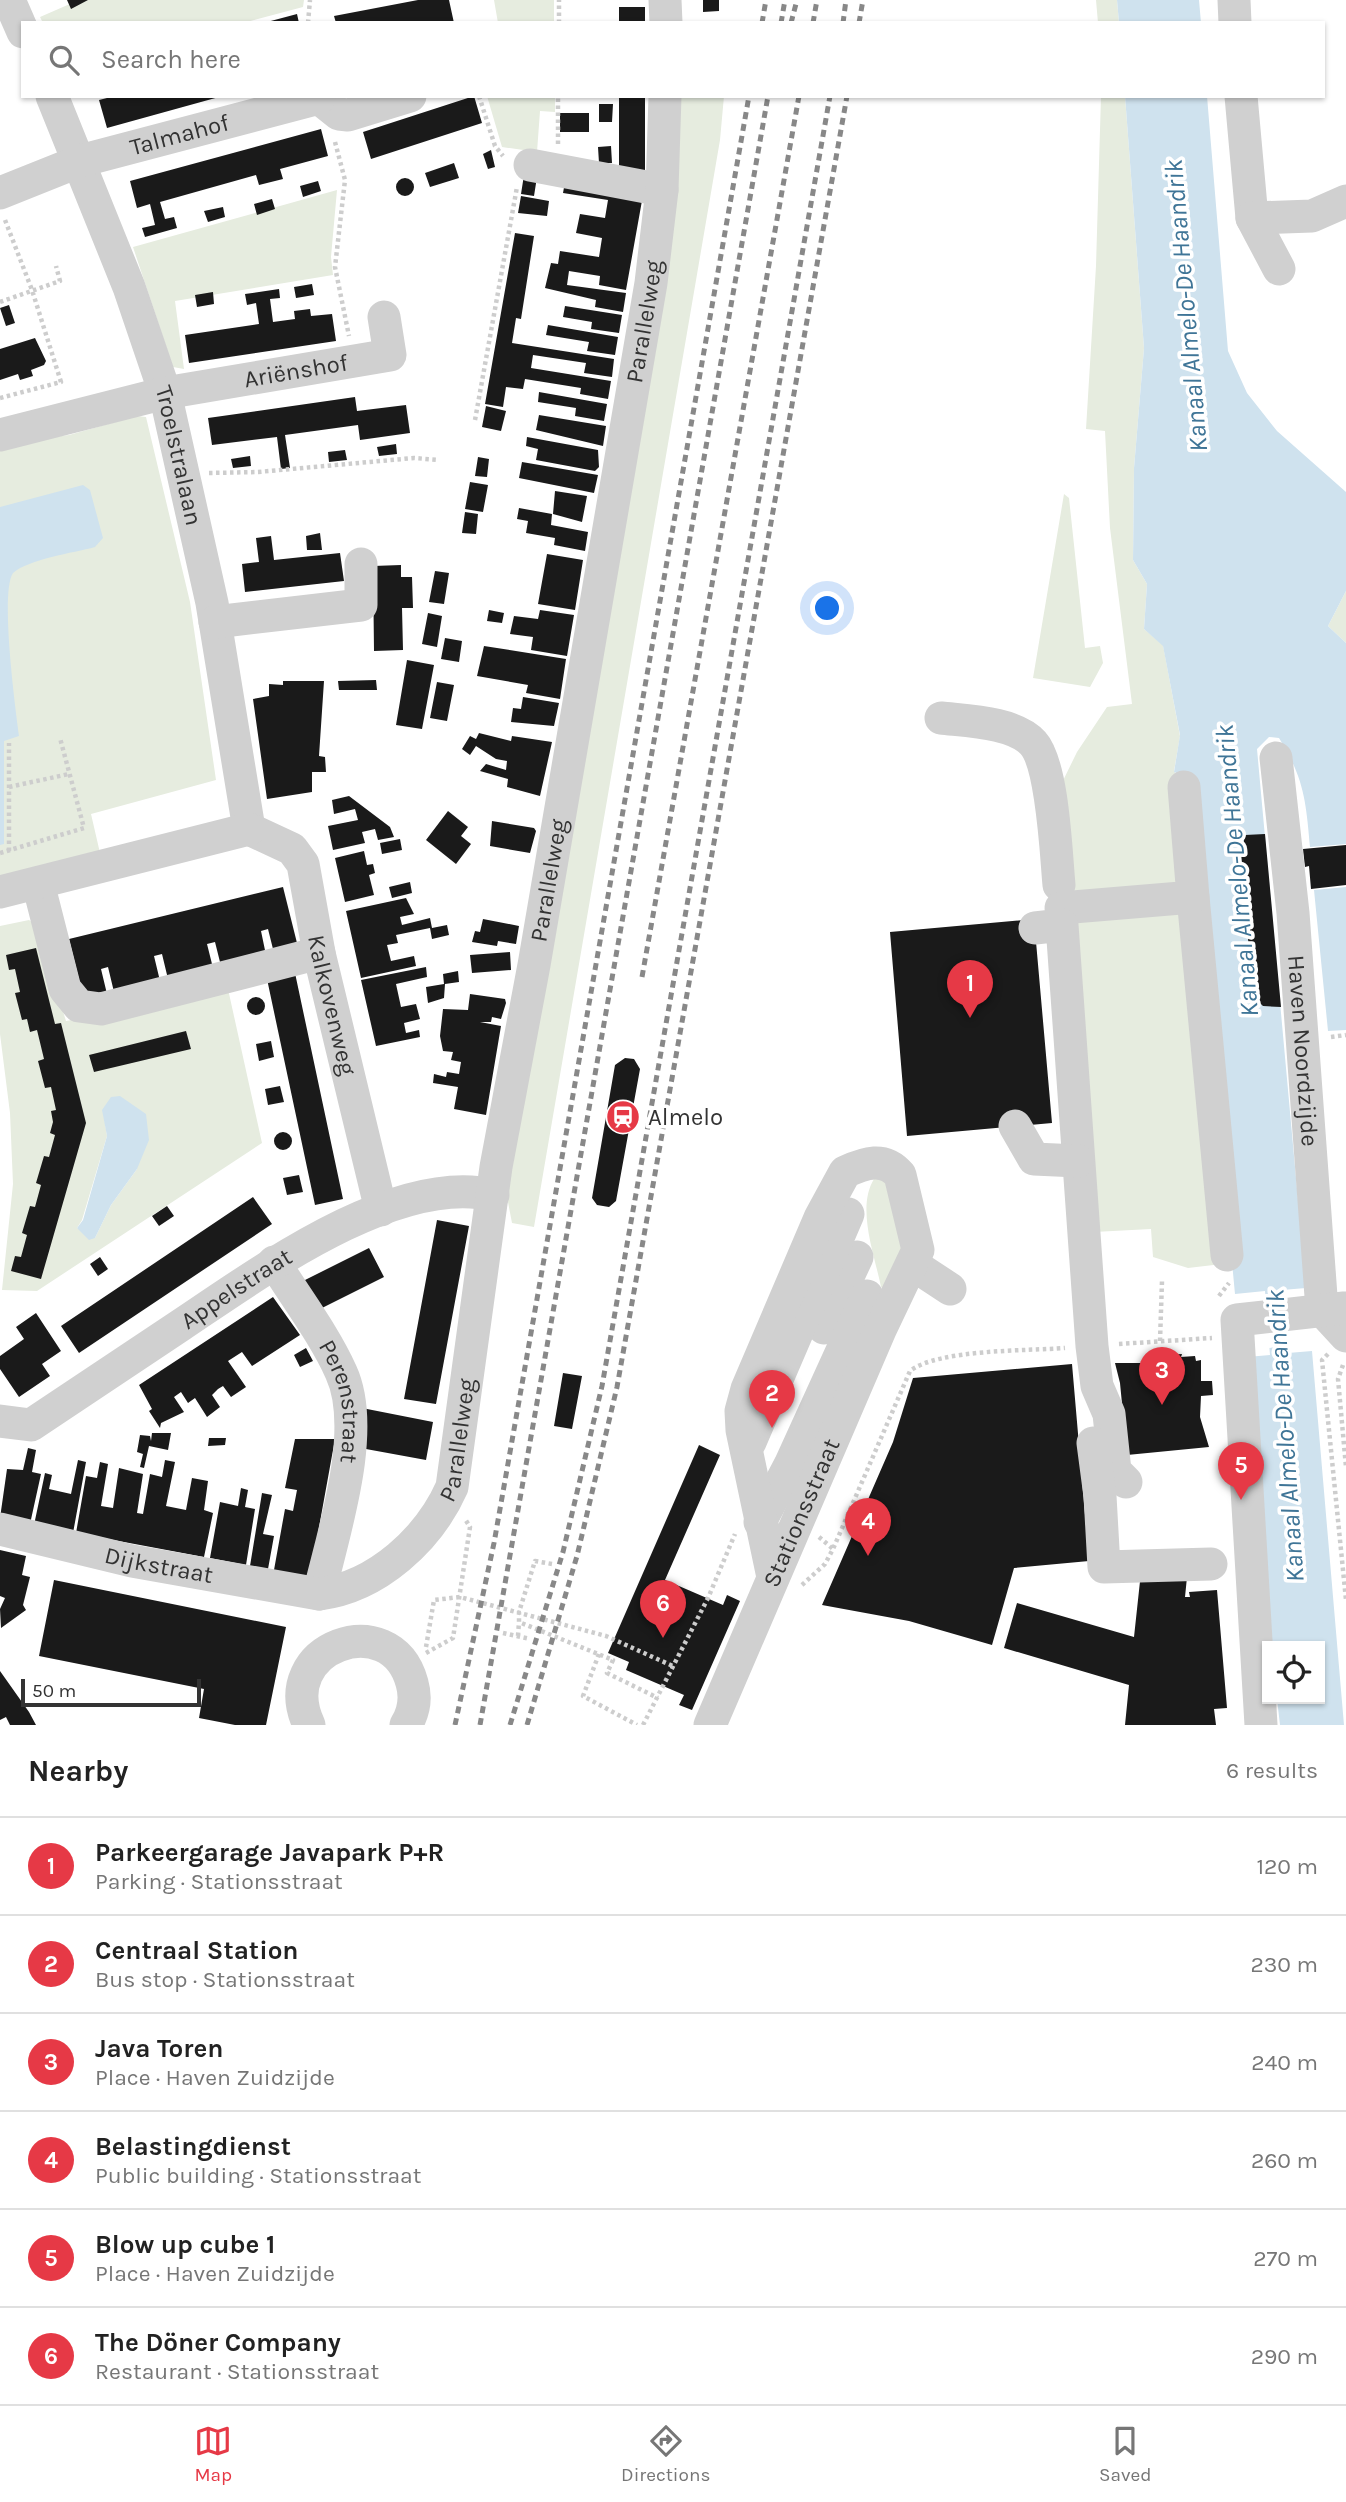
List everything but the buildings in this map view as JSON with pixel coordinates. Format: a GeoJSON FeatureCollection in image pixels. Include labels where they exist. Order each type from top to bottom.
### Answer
{"type":"FeatureCollection","features":[{"type":"Feature","properties":{"kind":"street"},"geometry":{"type":"LineString","coordinates":[[9,0],[21,27]]}},
{"type":"Feature","properties":{"kind":"street"},"geometry":{"type":"LineString","coordinates":[[665,0],[666,21]]}},
{"type":"Feature","properties":{"kind":"street"},"geometry":{"type":"LineString","coordinates":[[1234,0],[1235,21]]}},
{"type":"Feature","properties":{"kind":"street","name":"Troelstralaan"},"geometry":{"type":"LineString","coordinates":[[52,98],[129,287],[165,393],[215,622],[249,829]]}},
{"type":"Feature","properties":{"kind":"street","name":"Talmahof"},"geometry":{"type":"LineString","coordinates":[[2,206],[80,162],[316,98]]}},
{"type":"Feature","properties":{"kind":"street"},"geometry":{"type":"LineString","coordinates":[[321,98],[339,114],[348,115],[403,98]]}},
{"type":"Feature","properties":{"kind":"street","name":"Parallelweg"},"geometry":{"type":"LineString","coordinates":[[319,1594],[352,1586],[400,1555],[436,1520],[452,1487],[493,1195],[649,297],[662,190],[665,98]]}},
{"type":"Feature","properties":{"kind":"street"},"geometry":{"type":"LineString","coordinates":[[1241,98],[1252,218],[1279,269]]}},
{"type":"Feature","properties":{"kind":"street"},"geometry":{"type":"LineString","coordinates":[[544,169],[662,190]]}},
{"type":"Feature","properties":{"kind":"street"},"geometry":{"type":"LineString","coordinates":[[1252,218],[1312,216],[1346,201]]}},
{"type":"Feature","properties":{"kind":"street","name":"Ariënshof"},"geometry":{"type":"LineString","coordinates":[[0,435],[165,393],[390,355],[384,317]]}},
{"type":"Feature","properties":{"kind":"street"},"geometry":{"type":"LineString","coordinates":[[215,622],[361,605],[362,564]]}},
{"type":"Feature","properties":{"kind":"street"},"geometry":{"type":"LineString","coordinates":[[941,718],[998,725],[1032,743],[1044,766],[1092,1346],[1097,1386],[1110,1414],[1115,1471],[1126,1482]]}},
{"type":"Feature","properties":{"kind":"street","name":"Haven Noordzijde"},"geometry":{"type":"LineString","coordinates":[[1261,1725],[1283,1318],[1293,913],[1276,758]]}},
{"type":"Feature","properties":{"kind":"street"},"geometry":{"type":"LineString","coordinates":[[1184,787],[1227,1255]]}},
{"type":"Feature","properties":{"kind":"street"},"geometry":{"type":"LineString","coordinates":[[0,892],[249,829]]}},
{"type":"Feature","properties":{"kind":"street","name":"Kalkovenweg"},"geometry":{"type":"LineString","coordinates":[[249,829],[292,849],[303,864],[319,953],[381,1210]]}},
{"type":"Feature","properties":{"kind":"street"},"geometry":{"type":"LineString","coordinates":[[38,883],[65,989],[79,1006],[101,1009],[319,953]]}},
{"type":"Feature","properties":{"kind":"street"},"geometry":{"type":"LineString","coordinates":[[1054,912],[1193,897]]}},
{"type":"Feature","properties":{"kind":"street"},"geometry":{"type":"LineString","coordinates":[[1015,1126],[1034,1159],[1078,1161]]}},
{"type":"Feature","properties":{"kind":"street"},"geometry":{"type":"LineString","coordinates":[[760,1522],[790,1465],[918,1250],[900,1175],[893,1166],[873,1162],[845,1172],[820,1218],[747,1389],[741,1411],[760,1522],[773,1577]]}},
{"type":"Feature","properties":{"kind":"street"},"geometry":{"type":"LineString","coordinates":[[845,1172],[848,1214],[857,1258],[881,1310]]}},
{"type":"Feature","properties":{"kind":"street","name":"Appelstraat"},"geometry":{"type":"LineString","coordinates":[[0,1421],[31,1425],[274,1262],[381,1210],[423,1196],[453,1191],[477,1191],[493,1195]]}},
{"type":"Feature","properties":{"kind":"street"},"geometry":{"type":"LineString","coordinates":[[747,1451],[848,1214]]}},
{"type":"Feature","properties":{"kind":"street"},"geometry":{"type":"LineString","coordinates":[[754,1489],[857,1258]]}},
{"type":"Feature","properties":{"kind":"street","name":"Perenstraat"},"geometry":{"type":"LineString","coordinates":[[274,1262],[342,1374],[351,1405],[351,1444],[319,1594]]}},
{"type":"Feature","properties":{"kind":"street"},"geometry":{"type":"LineString","coordinates":[[912,1264],[950,1290]]}},
{"type":"Feature","properties":{"kind":"street","name":"Stationsstraat"},"geometry":{"type":"LineString","coordinates":[[710,1725],[881,1310]]}},
{"type":"Feature","properties":{"kind":"street"},"geometry":{"type":"LineString","coordinates":[[1283,1318],[1341,1349]]}},
{"type":"Feature","properties":{"kind":"street"},"geometry":{"type":"LineString","coordinates":[[1097,1386],[1090,1419],[1100,1496],[1104,1567],[1211,1564]]}},
{"type":"Feature","properties":{"kind":"street","name":"Dijkstraat"},"geometry":{"type":"LineString","coordinates":[[0,1529],[132,1561],[319,1594]]}},
{"type":"Feature","properties":{"kind":"street"},"geometry":{"type":"LineString","coordinates":[[309,1725],[302,1704],[306,1675],[324,1652],[351,1641],[380,1645],[403,1663],[414,1690],[414,1705],[407,1725]]}},
{"type":"Feature","properties":{"kind":"path"},"geometry":{"type":"LineString","coordinates":[[308,21],[310,0]]}},
{"type":"Feature","properties":{"kind":"path"},"geometry":{"type":"LineString","coordinates":[[559,0],[559,21]]}},
{"type":"Feature","properties":{"kind":"path"},"geometry":{"type":"LineString","coordinates":[[320,98],[345,180],[334,267],[355,361]]}},
{"type":"Feature","properties":{"kind":"path"},"geometry":{"type":"LineString","coordinates":[[480,98],[501,154],[512,163],[544,169]]}},
{"type":"Feature","properties":{"kind":"path"},"geometry":{"type":"LineString","coordinates":[[544,169],[558,98]]}},
{"type":"Feature","properties":{"kind":"path"},"geometry":{"type":"LineString","coordinates":[[475,420],[520,168],[544,169]]}},
{"type":"Feature","properties":{"kind":"path"},"geometry":{"type":"LineString","coordinates":[[0,398],[61,382],[2,206]]}},
{"type":"Feature","properties":{"kind":"path"},"geometry":{"type":"LineString","coordinates":[[0,302],[60,281],[56,266]]}},
{"type":"Feature","properties":{"kind":"path"},"geometry":{"type":"LineString","coordinates":[[184,478],[218,472],[258,472],[351,462],[414,458],[439,460]]}},
{"type":"Feature","properties":{"kind":"path"},"geometry":{"type":"LineString","coordinates":[[0,853],[84,828],[60,738]]}},
{"type":"Feature","properties":{"kind":"path"},"geometry":{"type":"LineString","coordinates":[[9,743],[9,851]]}},
{"type":"Feature","properties":{"kind":"path"},"geometry":{"type":"LineString","coordinates":[[9,786],[69,774]]}},
{"type":"Feature","properties":{"kind":"path"},"geometry":{"type":"LineString","coordinates":[[1335,1036],[1346,1035]]}},
{"type":"Feature","properties":{"kind":"path"},"geometry":{"type":"LineString","coordinates":[[1160,1341],[1162,1282]]}},
{"type":"Feature","properties":{"kind":"path","name":"Stationsstraat"},"geometry":{"type":"LineString","coordinates":[[833,1549],[903,1383],[918,1365],[939,1358],[1160,1341],[1283,1318]]}},
{"type":"Feature","properties":{"kind":"path"},"geometry":{"type":"LineString","coordinates":[[1341,1349],[1338,1378],[1346,1467]]}},
{"type":"Feature","properties":{"kind":"path"},"geometry":{"type":"LineString","coordinates":[[1341,1349],[1322,1360],[1346,1600]]}},
{"type":"Feature","properties":{"kind":"path"},"geometry":{"type":"LineString","coordinates":[[453,1638],[470,1527]]}},
{"type":"Feature","properties":{"kind":"path"},"geometry":{"type":"LineString","coordinates":[[518,1636],[519,1612],[535,1561],[552,1564]]}},
{"type":"Feature","properties":{"kind":"path"},"geometry":{"type":"LineString","coordinates":[[643,1725],[675,1667],[721,1567]]}},
{"type":"Feature","properties":{"kind":"path"},"geometry":{"type":"LineString","coordinates":[[425,1654],[434,1600],[460,1597],[606,1636],[675,1667]]}},
{"type":"Feature","properties":{"kind":"path"},"geometry":{"type":"LineString","coordinates":[[519,1622],[613,1660],[607,1673],[658,1698]]}},
{"type":"Feature","properties":{"kind":"path"},"geometry":{"type":"LineString","coordinates":[[503,1633],[530,1639]]}},
{"type":"Feature","properties":{"kind":"path"},"geometry":{"type":"LineString","coordinates":[[599,1654],[583,1696],[636,1725]]}},
{"type":"Feature","properties":{"kind":"shaded area"},"geometry":{"type":"Polygon","coordinates":[[[79,0],[304,0],[303,7],[250,21],[42,21],[40,17],[79,0]]]}},
{"type":"Feature","properties":{"kind":"shaded area"},"geometry":{"type":"Polygon","coordinates":[[[494,0],[554,0],[554,21],[498,21],[494,0]]]}},
{"type":"Feature","properties":{"kind":"shaded area"},"geometry":{"type":"Polygon","coordinates":[[[1096,0],[1117,0],[1119,21],[1098,21],[1096,0]]]}},
{"type":"Feature","properties":{"kind":"shaded area"},"geometry":{"type":"Polygon","coordinates":[[[488,98],[555,98],[555,112],[540,111],[537,152],[502,147],[488,98]]]}},
{"type":"Feature","properties":{"kind":"shaded area"},"geometry":{"type":"Polygon","coordinates":[[[678,98],[724,98],[720,140],[534,1227],[512,1223],[507,1197],[584,731],[678,98]]]}},
{"type":"Feature","properties":{"kind":"shaded area"},"geometry":{"type":"Polygon","coordinates":[[[1101,98],[1125,98],[1144,348],[1134,468],[1133,560],[1147,584],[1144,629],[1163,645],[1180,736],[1174,771],[1179,779],[1222,1264],[1188,1268],[1153,1257],[1151,1229],[1094,1232],[1056,795],[1077,752],[1107,707],[1132,704],[1110,528],[1105,431],[1086,429],[1096,266],[1101,98]]]}},
{"type":"Feature","properties":{"kind":"shaded area"},"geometry":{"type":"Polygon","coordinates":[[[337,190],[331,257],[333,275],[175,301],[184,369],[173,367],[133,247],[337,190]]]}},
{"type":"Feature","properties":{"kind":"shaded area"},"geometry":{"type":"Polygon","coordinates":[[[137,416],[146,417],[190,602],[216,780],[91,814],[100,853],[0,876],[0,444],[69,435],[137,416]]]}},
{"type":"Feature","properties":{"kind":"shaded area"},"geometry":{"type":"Polygon","coordinates":[[[1064,494],[1069,498],[1085,648],[1100,646],[1103,663],[1090,687],[1033,678],[1064,494]]]}},
{"type":"Feature","properties":{"kind":"shaded area"},"geometry":{"type":"Polygon","coordinates":[[[1346,591],[1346,643],[1328,626],[1346,591]]]}},
{"type":"Feature","properties":{"kind":"shaded area"},"geometry":{"type":"Polygon","coordinates":[[[29,920],[36,925],[66,1021],[228,989],[262,1143],[37,1291],[2,1290],[13,1184],[10,1113],[0,1034],[0,926],[29,920]],[[103,1110],[107,1136],[82,1220],[77,1228],[95,1238],[111,1205],[137,1169],[103,1110]]]}},
{"type":"Feature","properties":{"kind":"shaded area"},"geometry":{"type":"Polygon","coordinates":[[[874,1179],[887,1181],[902,1251],[885,1291],[881,1287],[871,1247],[867,1218],[869,1191],[874,1179]]]}},
{"type":"Feature","properties":{"kind":"water"},"geometry":{"type":"Polygon","coordinates":[[[1117,0],[1199,0],[1201,21],[1119,21],[1117,0]]]}},
{"type":"Feature","properties":{"kind":"water","name":"Kanaal Almelo-De Haandrik"},"geometry":{"type":"Polygon","coordinates":[[[1125,98],[1207,98],[1228,351],[1247,393],[1277,431],[1346,492],[1346,591],[1328,626],[1346,643],[1346,844],[1310,847],[1302,790],[1287,752],[1279,738],[1269,737],[1257,749],[1306,1288],[1282,1290],[1288,1353],[1312,1351],[1344,1725],[1280,1725],[1278,1704],[1325,1704],[1325,1641],[1272,1641],[1247,1357],[1270,1355],[1265,1291],[1235,1294],[1186,777],[1174,772],[1180,735],[1163,646],[1144,629],[1147,584],[1133,560],[1134,468],[1144,348],[1125,98]]]}},
{"type":"Feature","properties":{"kind":"water"},"geometry":{"type":"Polygon","coordinates":[[[83,485],[90,490],[103,538],[95,547],[40,560],[20,568],[13,573],[9,584],[8,625],[19,736],[4,741],[4,844],[0,845],[0,507],[83,485]]]}},
{"type":"Feature","properties":{"kind":"water"},"geometry":{"type":"Polygon","coordinates":[[[1346,887],[1346,1030],[1328,1031],[1314,890],[1346,887]]]}},
{"type":"Feature","properties":{"kind":"water"},"geometry":{"type":"Polygon","coordinates":[[[120,1096],[146,1114],[149,1140],[137,1169],[111,1205],[95,1238],[89,1240],[77,1228],[83,1220],[107,1136],[102,1110],[111,1097],[120,1096]]]}},
{"type":"Feature","properties":{"kind":"pier"},"geometry":{"type":"Polygon","coordinates":[[[1286,1297],[1290,1346],[1268,1348],[1264,1299],[1286,1297]]]}},
{"type":"Feature","properties":{"kind":"railway"},"geometry":{"type":"LineString","coordinates":[[762,21],[766,0]]}},
{"type":"Feature","properties":{"kind":"railway"},"geometry":{"type":"LineString","coordinates":[[781,21],[785,0]]}},
{"type":"Feature","properties":{"kind":"railway"},"geometry":{"type":"LineString","coordinates":[[792,21],[797,0]]}},
{"type":"Feature","properties":{"kind":"railway"},"geometry":{"type":"LineString","coordinates":[[813,21],[817,0]]}},
{"type":"Feature","properties":{"kind":"railway"},"geometry":{"type":"LineString","coordinates":[[843,21],[846,0]]}},
{"type":"Feature","properties":{"kind":"railway"},"geometry":{"type":"LineString","coordinates":[[859,21],[863,0]]}},
{"type":"Feature","properties":{"kind":"railway"},"geometry":{"type":"LineString","coordinates":[[455,1725],[494,1543],[749,98]]}},
{"type":"Feature","properties":{"kind":"railway"},"geometry":{"type":"LineString","coordinates":[[480,1725],[768,98]]}},
{"type":"Feature","properties":{"kind":"railway"},"geometry":{"type":"LineString","coordinates":[[642,977],[799,98]]}},
{"type":"Feature","properties":{"kind":"railway"},"geometry":{"type":"LineString","coordinates":[[510,1725],[563,1552],[602,1386],[830,98]]}},
{"type":"Feature","properties":{"kind":"railway"},"geometry":{"type":"LineString","coordinates":[[527,1725],[577,1556],[617,1387],[847,98]]}},
{"type":"Feature","properties":{"kind":"place","name":"Parkeergarage Javapark P+R"},"geometry":{"type":"Point","coordinates":[970,1018]}},
{"type":"Feature","properties":{"kind":"place","name":"Almelo"},"geometry":{"type":"Point","coordinates":[623,1117]}},
{"type":"Feature","properties":{"kind":"place","name":"Java Toren"},"geometry":{"type":"Point","coordinates":[1162,1405]}},
{"type":"Feature","properties":{"kind":"place","name":"Centraal Station"},"geometry":{"type":"Point","coordinates":[772,1428]}},
{"type":"Feature","properties":{"kind":"place","name":"Blow up cube 1"},"geometry":{"type":"Point","coordinates":[1241,1500]}},
{"type":"Feature","properties":{"kind":"place","name":"Belastingdienst"},"geometry":{"type":"Point","coordinates":[868,1556]}},
{"type":"Feature","properties":{"kind":"place","name":"The Döner Company"},"geometry":{"type":"Point","coordinates":[663,1638]}}]}
